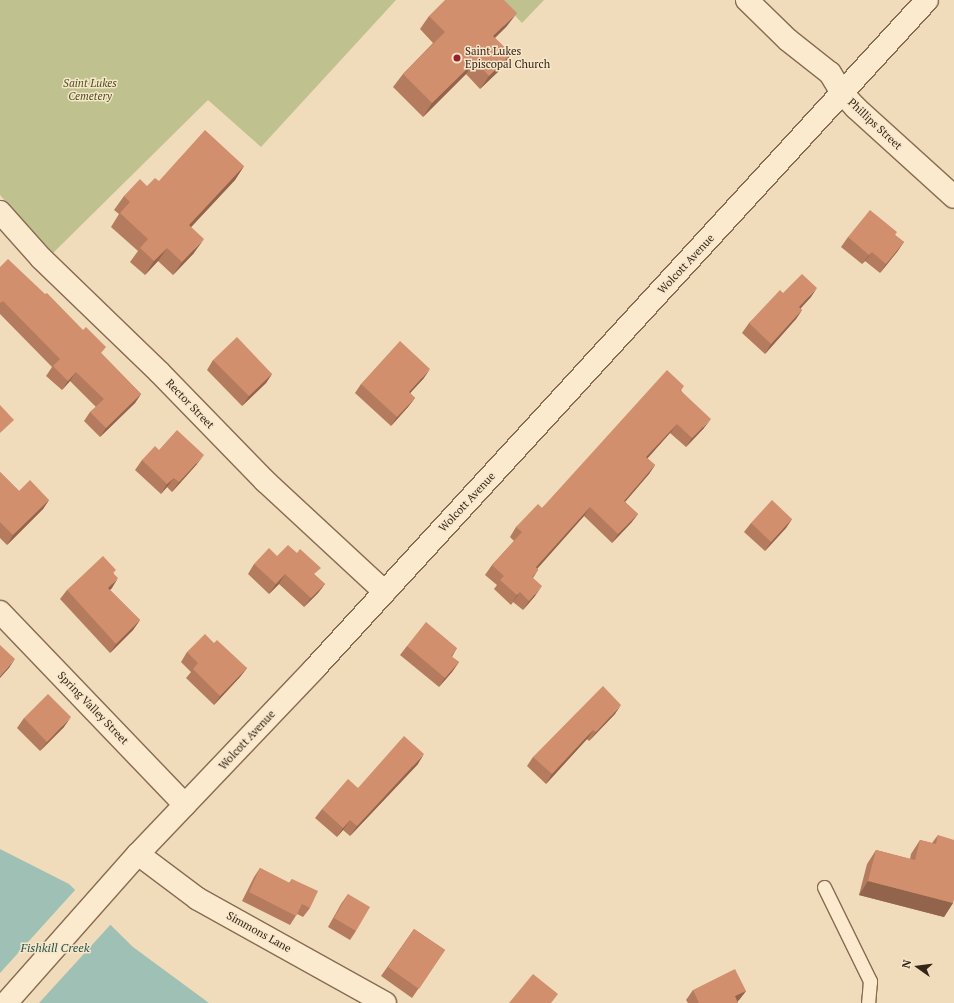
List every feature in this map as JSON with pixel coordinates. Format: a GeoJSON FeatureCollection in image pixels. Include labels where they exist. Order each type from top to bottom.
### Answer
{"type":"FeatureCollection","features":[{"type":"Feature","properties":{"kind":"street","name":"Phillips Street"},"geometry":{"type":"LineString","coordinates":[[747,0],[788,40],[830,73],[842,93],[954,197]]}},
{"type":"Feature","properties":{"kind":"street","name":"Wolcott Avenue"},"geometry":{"type":"LineString","coordinates":[[6,1003],[132,861],[385,592],[927,0]]}},
{"type":"Feature","properties":{"kind":"street","name":"Rector Street"},"geometry":{"type":"LineString","coordinates":[[0,212],[41,258],[160,373],[265,481],[385,592]]}},
{"type":"Feature","properties":{"kind":"street","name":"Spring Valley Street"},"geometry":{"type":"LineString","coordinates":[[0,612],[185,805]]}},
{"type":"Feature","properties":{"kind":"street","name":"Simmons Lane"},"geometry":{"type":"LineString","coordinates":[[132,861],[384,1003]]}},
{"type":"Feature","properties":{"kind":"lane"},"geometry":{"type":"LineString","coordinates":[[824,887],[870,980],[868,1003]]}},
{"type":"Feature","properties":{"kind":"green space","name":"Saint Lukes Cemetery"},"geometry":{"type":"Polygon","coordinates":[[[0,0],[396,0],[261,147],[208,100],[52,254],[0,195],[0,0]]]}},
{"type":"Feature","properties":{"kind":"green space"},"geometry":{"type":"Polygon","coordinates":[[[500,0],[544,0],[522,23],[500,0]]]}},
{"type":"Feature","properties":{"kind":"water","name":"Fishkill Creek"},"geometry":{"type":"Polygon","coordinates":[[[0,849],[69,884],[133,947],[209,1003],[26,1003],[0,982],[0,849]]]}},
{"type":"Feature","properties":{"kind":"pier"},"geometry":{"type":"Polygon","coordinates":[[[76,889],[112,923],[39,1003],[23,1003],[0,985],[0,973],[76,889]]]}},
{"type":"Feature","properties":{"kind":"building","name":"Saint Lukes Episcopal Church"},"geometry":{"type":"Polygon","coordinates":[[[445,0],[504,0],[517,13],[493,36],[511,54],[489,76],[475,61],[432,103],[403,74],[445,32],[429,16],[445,0]]]}},
{"type":"Feature","properties":{"kind":"building"},"geometry":{"type":"Polygon","coordinates":[[[205,130],[244,166],[189,225],[204,239],[182,262],[167,248],[154,261],[140,248],[148,239],[120,213],[130,202],[124,196],[140,179],[147,186],[155,178],[159,181],[205,130]]]}},
{"type":"Feature","properties":{"kind":"building"},"geometry":{"type":"Polygon","coordinates":[[[870,210],[897,232],[895,235],[904,242],[886,264],[872,252],[869,255],[848,237],[870,210]]]}},
{"type":"Feature","properties":{"kind":"building"},"geometry":{"type":"Polygon","coordinates":[[[8,259],[45,294],[47,293],[83,330],[86,327],[106,347],[101,353],[141,394],[106,428],[90,412],[104,399],[76,372],[68,381],[53,366],[60,359],[3,301],[1,303],[0,302],[0,267],[8,259]]]}},
{"type":"Feature","properties":{"kind":"building"},"geometry":{"type":"Polygon","coordinates":[[[802,274],[817,288],[799,307],[802,310],[771,344],[749,323],[780,290],[783,293],[802,274]]]}},
{"type":"Feature","properties":{"kind":"building"},"geometry":{"type":"Polygon","coordinates":[[[237,337],[272,374],[249,396],[213,360],[237,337]]]}},
{"type":"Feature","properties":{"kind":"building"},"geometry":{"type":"Polygon","coordinates":[[[400,341],[430,369],[409,392],[415,398],[397,417],[361,384],[400,341]]]}},
{"type":"Feature","properties":{"kind":"building"},"geometry":{"type":"Polygon","coordinates":[[[667,370],[684,386],[680,390],[711,419],[692,438],[677,424],[646,457],[655,465],[624,501],[638,514],[618,534],[590,507],[536,567],[538,570],[532,577],[542,586],[529,601],[520,592],[517,595],[500,580],[504,576],[492,565],[522,532],[516,527],[538,504],[542,508],[667,370]]]}},
{"type":"Feature","properties":{"kind":"building"},"geometry":{"type":"Polygon","coordinates":[[[0,405],[14,420],[0,433],[0,405]]]}},
{"type":"Feature","properties":{"kind":"building"},"geometry":{"type":"Polygon","coordinates":[[[177,430],[204,455],[179,482],[174,478],[167,484],[142,460],[155,446],[159,450],[177,430]]]}},
{"type":"Feature","properties":{"kind":"building"},"geometry":{"type":"Polygon","coordinates":[[[0,472],[19,491],[30,480],[49,500],[13,535],[0,522],[0,472]]]}},
{"type":"Feature","properties":{"kind":"building"},"geometry":{"type":"Polygon","coordinates":[[[772,500],[792,519],[771,542],[751,523],[772,500]]]}},
{"type":"Feature","properties":{"kind":"building"},"geometry":{"type":"Polygon","coordinates":[[[288,545],[297,553],[300,549],[321,568],[314,574],[325,584],[311,598],[285,574],[276,584],[254,564],[269,548],[277,556],[288,545]]]}},
{"type":"Feature","properties":{"kind":"building"},"geometry":{"type":"Polygon","coordinates":[[[103,556],[116,570],[113,573],[118,578],[108,588],[140,620],[116,644],[67,590],[103,556]]]}},
{"type":"Feature","properties":{"kind":"building"},"geometry":{"type":"Polygon","coordinates":[[[426,622],[457,648],[451,656],[459,662],[445,678],[407,646],[426,622]]]}},
{"type":"Feature","properties":{"kind":"building"},"geometry":{"type":"Polygon","coordinates":[[[205,634],[214,643],[217,640],[247,668],[220,696],[193,669],[198,663],[187,652],[205,634]]]}},
{"type":"Feature","properties":{"kind":"building"},"geometry":{"type":"Polygon","coordinates":[[[0,645],[15,659],[0,676],[0,645]]]}},
{"type":"Feature","properties":{"kind":"building"},"geometry":{"type":"Polygon","coordinates":[[[603,686],[621,705],[596,732],[593,730],[552,774],[533,757],[603,686]]]}},
{"type":"Feature","properties":{"kind":"building"},"geometry":{"type":"Polygon","coordinates":[[[48,694],[71,717],[47,742],[24,718],[48,694]]]}},
{"type":"Feature","properties":{"kind":"building"},"geometry":{"type":"Polygon","coordinates":[[[404,736],[424,754],[357,826],[350,820],[343,828],[322,809],[348,779],[358,788],[404,736]]]}},
{"type":"Feature","properties":{"kind":"building"},"geometry":{"type":"Polygon","coordinates":[[[938,835],[954,840],[953,903],[868,881],[876,850],[915,860],[920,840],[936,844],[938,835]]]}},
{"type":"Feature","properties":{"kind":"building"},"geometry":{"type":"Polygon","coordinates":[[[260,868],[290,883],[292,879],[318,891],[310,908],[302,904],[296,916],[249,892],[260,868]]]}},
{"type":"Feature","properties":{"kind":"building"},"geometry":{"type":"Polygon","coordinates":[[[348,894],[370,907],[356,931],[334,918],[348,894]]]}},
{"type":"Feature","properties":{"kind":"building"},"geometry":{"type":"Polygon","coordinates":[[[414,929],[445,950],[419,989],[388,967],[414,929]]]}},
{"type":"Feature","properties":{"kind":"building"},"geometry":{"type":"Polygon","coordinates":[[[735,969],[746,991],[735,996],[738,1003],[699,1003],[693,990],[735,969]]]}},
{"type":"Feature","properties":{"kind":"building"},"geometry":{"type":"Polygon","coordinates":[[[533,974],[558,994],[551,1003],[509,1003],[533,974]]]}},
{"type":"Feature","properties":{"kind":"place","name":"Saint Lukes Episcopal Church"},"geometry":{"type":"Point","coordinates":[457,58]}}]}
